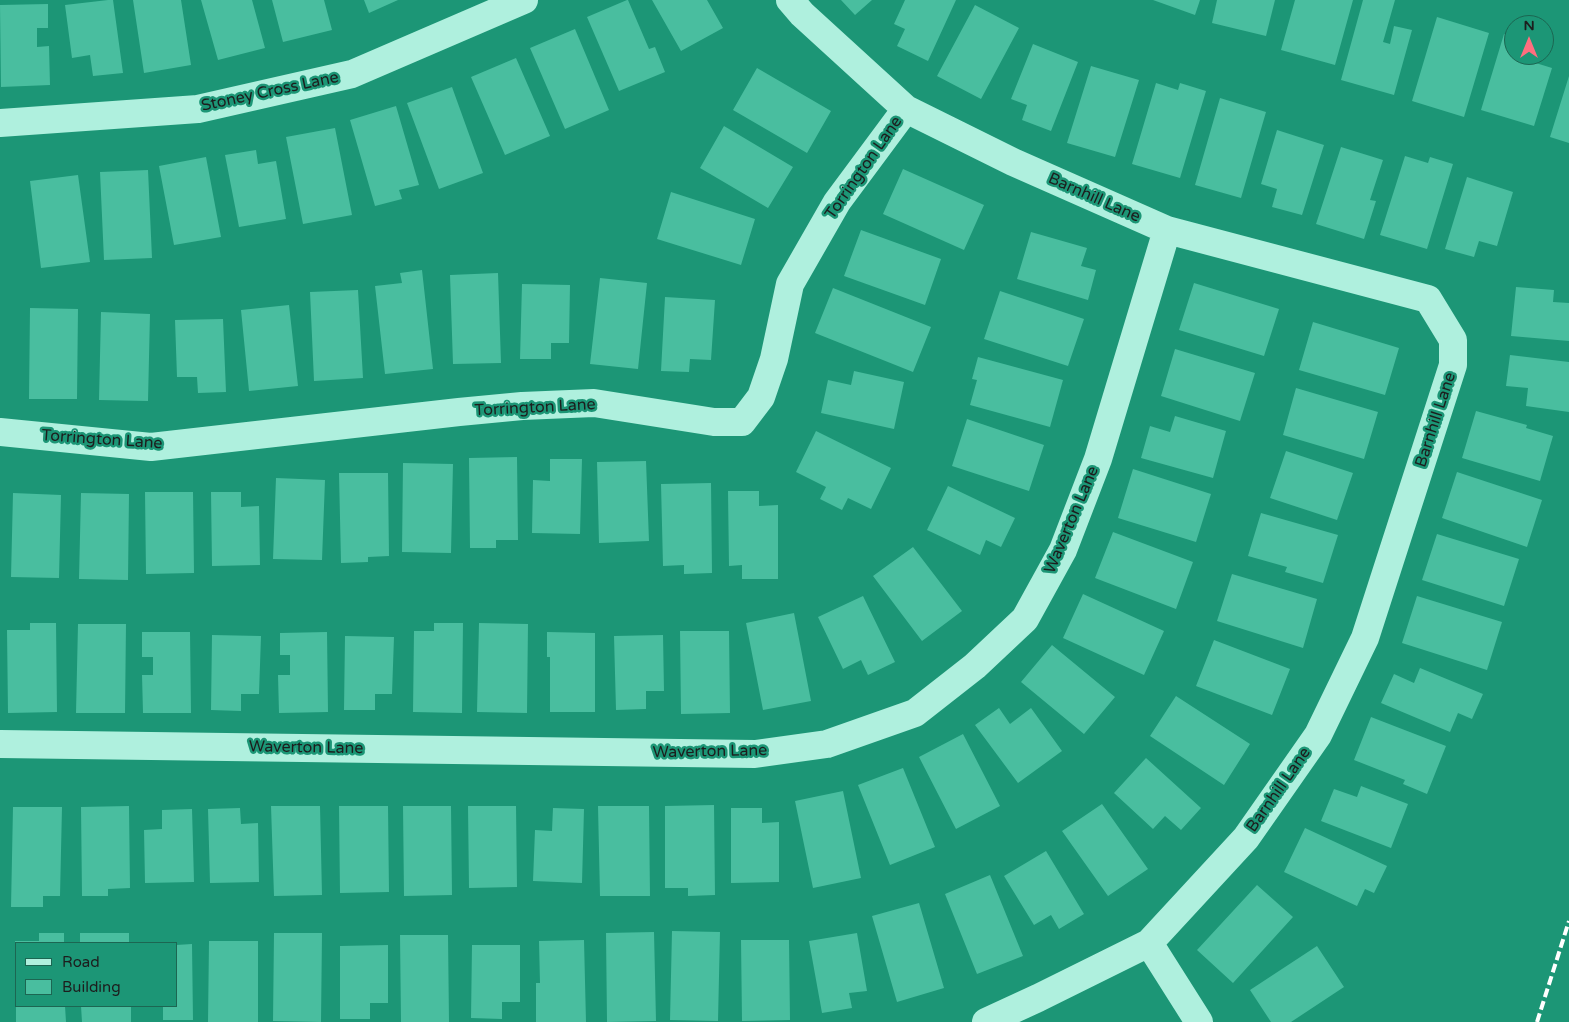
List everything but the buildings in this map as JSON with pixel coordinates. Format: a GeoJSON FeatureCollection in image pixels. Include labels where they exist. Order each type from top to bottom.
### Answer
{"type":"FeatureCollection","features":[{"type":"Feature","properties":{"kind":"street","name":"Stoney Cross Lane"},"geometry":{"type":"LineString","coordinates":[[0,123],[198,109],[352,74],[524,0]]}},
{"type":"Feature","properties":{"kind":"street","name":"Barnhill Lane"},"geometry":{"type":"LineString","coordinates":[[790,0],[802,14],[906,109],[1013,162],[1167,230],[1428,299],[1453,340],[1453,365],[1365,638],[1318,735],[1246,838],[1149,943],[986,1022]]}},
{"type":"Feature","properties":{"kind":"street","name":"Torrington Lane"},"geometry":{"type":"LineString","coordinates":[[0,432],[151,446],[459,412],[522,406],[594,403],[714,422],[742,422],[761,397],[774,359],[790,284],[837,202],[906,109]]}},
{"type":"Feature","properties":{"kind":"street","name":"Waverton Lane"},"geometry":{"type":"LineString","coordinates":[[0,744],[755,754],[827,744],[915,713],[975,666],[1025,619],[1063,550],[1098,459],[1167,230]]}},
{"type":"Feature","properties":{"kind":"street"},"geometry":{"type":"LineString","coordinates":[[1149,943],[1199,1022]]}},
{"type":"Feature","properties":{"kind":"railway"},"geometry":{"type":"LineString","coordinates":[[1537,1022],[1569,921]]}}]}
